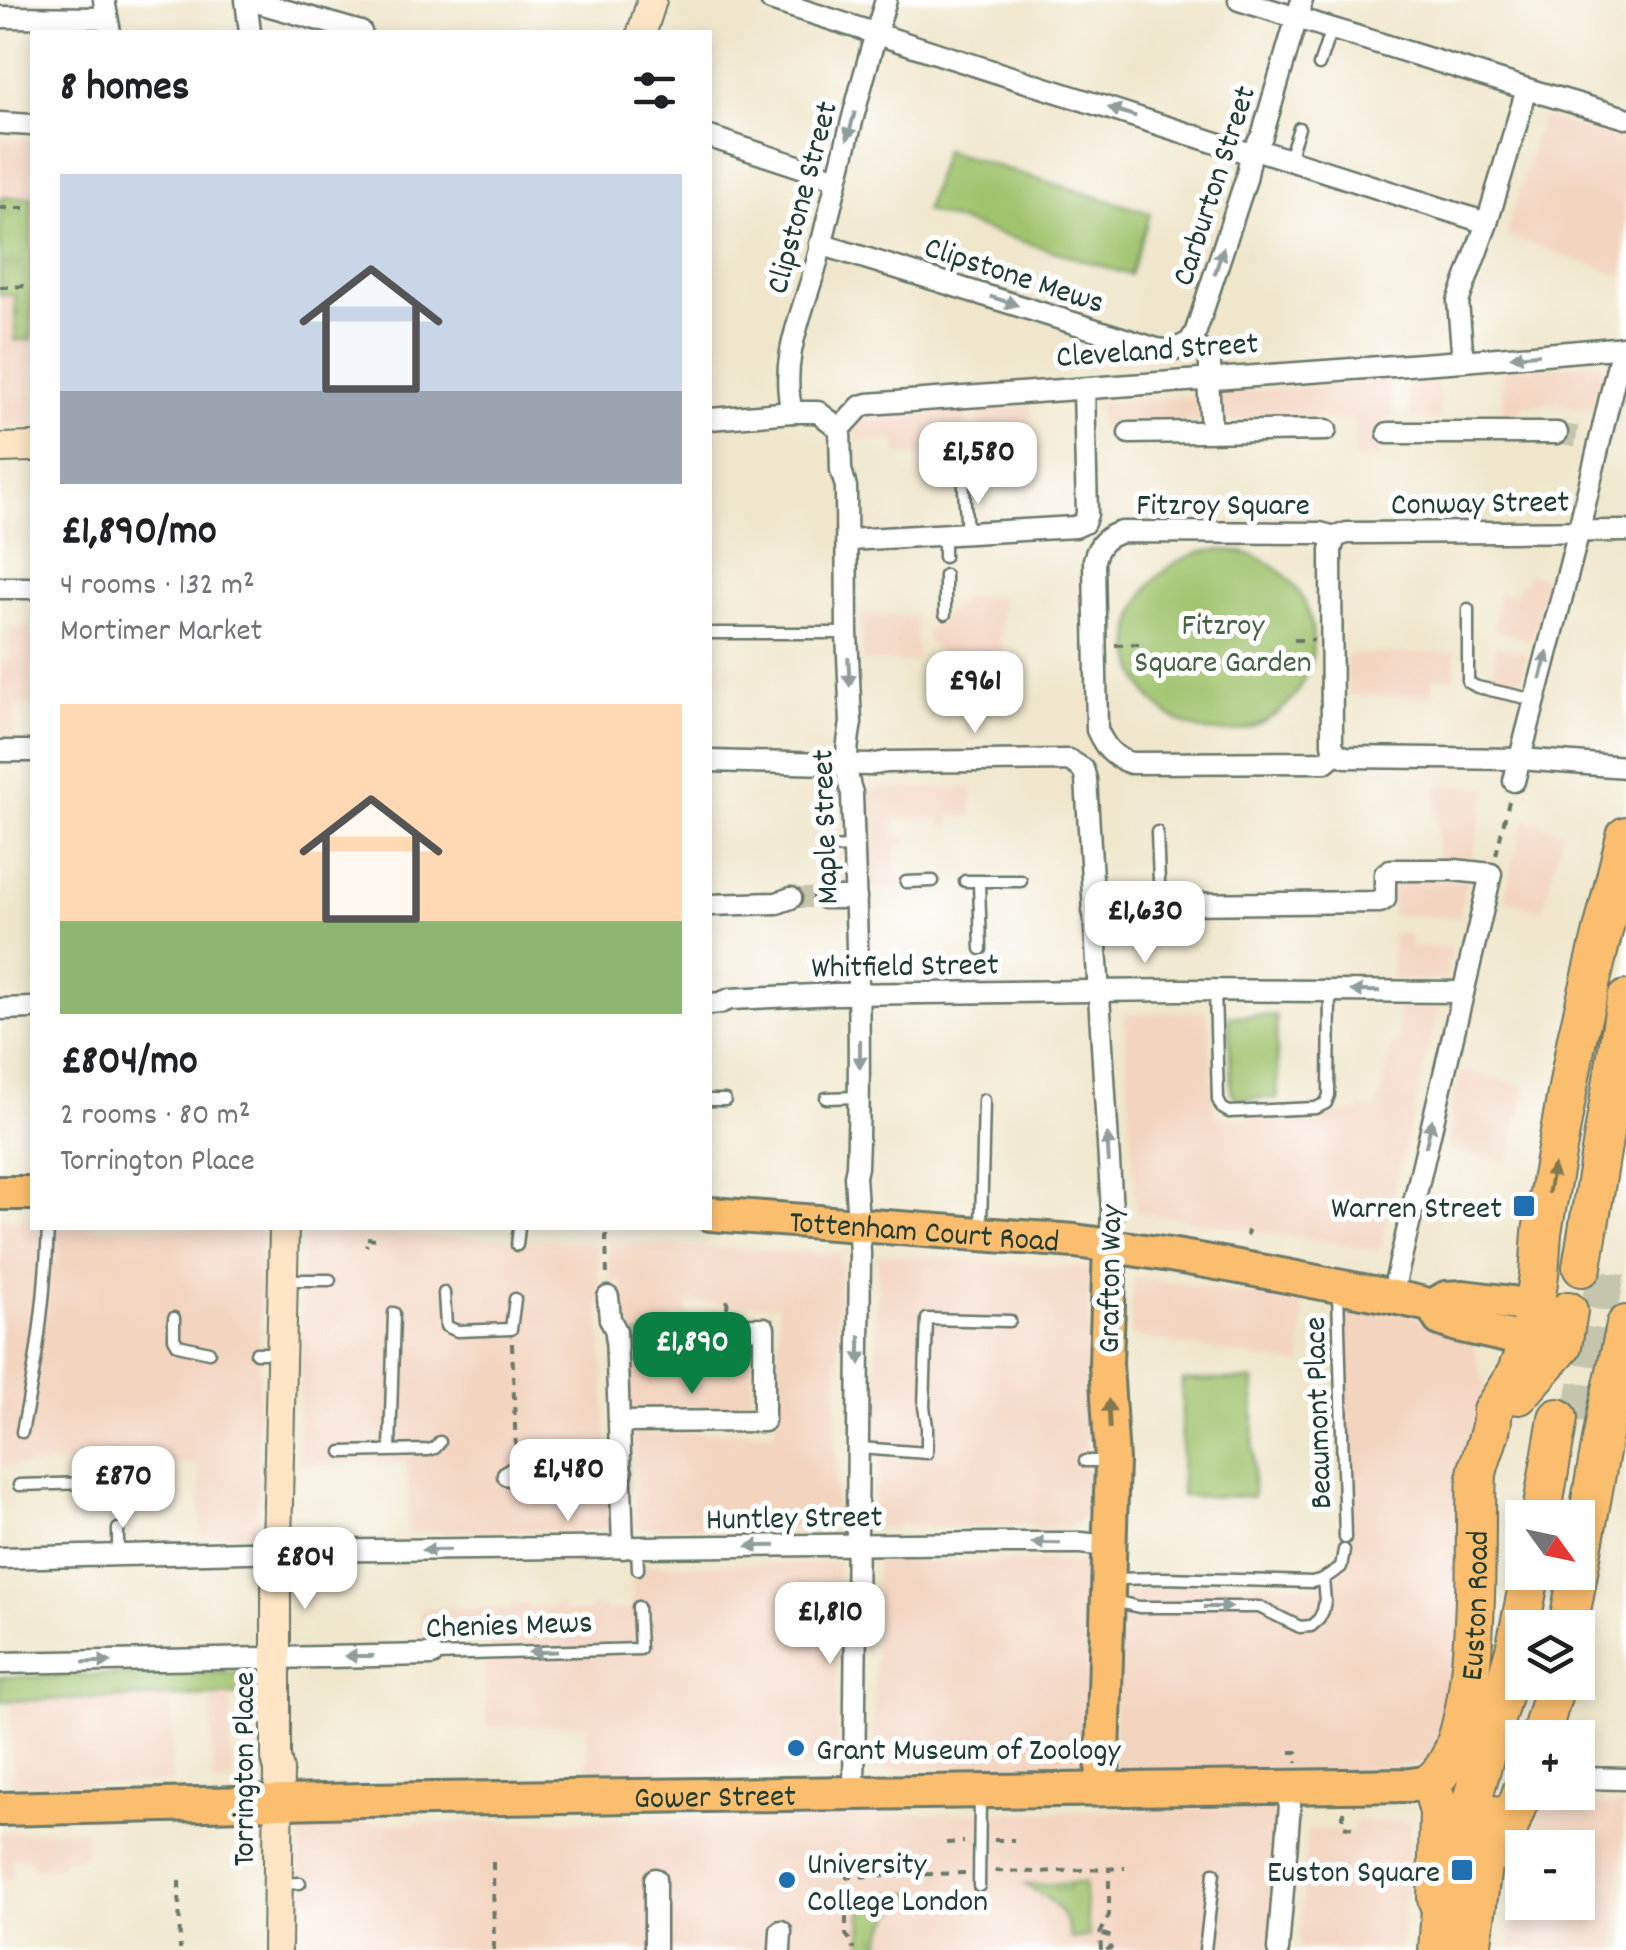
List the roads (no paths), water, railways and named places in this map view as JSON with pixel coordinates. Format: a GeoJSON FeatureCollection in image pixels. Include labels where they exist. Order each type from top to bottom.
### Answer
{"type":"FeatureCollection","features":[{"type":"Feature","properties":{"kind":"highway","name":"Euston Road"},"geometry":{"type":"LineString","coordinates":[[1431,1782],[1446,1766],[1454,1748],[1466,1701],[1478,1474],[1493,1422],[1492,1411],[1548,1326],[1542,1232],[1574,1050],[1626,836]]}},
{"type":"Feature","properties":{"kind":"highway"},"geometry":{"type":"LineString","coordinates":[[1626,1000],[1594,1269],[1626,1151]]}},
{"type":"Feature","properties":{"kind":"highway"},"geometry":{"type":"LineString","coordinates":[[1548,1326],[1624,1341],[1572,1610]]}},
{"type":"Feature","properties":{"kind":"highway"},"geometry":{"type":"LineString","coordinates":[[1546,1500],[1569,1420],[1567,1500]]}},
{"type":"Feature","properties":{"kind":"highway"},"geometry":{"type":"LineString","coordinates":[[1462,1924],[1527,1590]]}},
{"type":"Feature","properties":{"kind":"highway"},"geometry":{"type":"LineString","coordinates":[[1462,1924],[1525,1700]]}},
{"type":"Feature","properties":{"kind":"highway"},"geometry":{"type":"LineString","coordinates":[[1431,1782],[1439,1812],[1437,1899],[1462,1924]]}},
{"type":"Feature","properties":{"kind":"highway"},"geometry":{"type":"LineString","coordinates":[[1438,1950],[1462,1924],[1514,1810]]}},
{"type":"Feature","properties":{"kind":"main road"},"geometry":{"type":"LineString","coordinates":[[0,1194],[30,1193]]}},
{"type":"Feature","properties":{"kind":"main road","name":"Tottenham Court Road"},"geometry":{"type":"LineString","coordinates":[[712,1214],[1110,1246],[1392,1296],[1433,1306],[1440,1319],[1457,1325],[1548,1326]]}},
{"type":"Feature","properties":{"kind":"main road","name":"Grafton Way"},"geometry":{"type":"LineString","coordinates":[[1102,1789],[1108,1575],[1098,1461],[1099,1364],[1110,1246]]}},
{"type":"Feature","properties":{"kind":"main road","name":"Gower Street"},"geometry":{"type":"LineString","coordinates":[[0,1809],[1102,1789],[1292,1773],[1410,1785],[1431,1782]]}},
{"type":"Feature","properties":{"kind":"street"},"geometry":{"type":"LineString","coordinates":[[250,30],[247,0],[354,30]]}},
{"type":"Feature","properties":{"kind":"street"},"geometry":{"type":"LineString","coordinates":[[643,30],[652,0]]}},
{"type":"Feature","properties":{"kind":"street"},"geometry":{"type":"LineString","coordinates":[[771,0],[1487,222]]}},
{"type":"Feature","properties":{"kind":"street","name":"Clipstone Street"},"geometry":{"type":"LineString","coordinates":[[792,412],[790,353],[886,0]]}},
{"type":"Feature","properties":{"kind":"street"},"geometry":{"type":"LineString","coordinates":[[1239,0],[1299,9],[1331,29],[1626,118]]}},
{"type":"Feature","properties":{"kind":"street","name":"Carburton Street"},"geometry":{"type":"LineString","coordinates":[[1190,342],[1253,151],[1262,136],[1299,9]]}},
{"type":"Feature","properties":{"kind":"street"},"geometry":{"type":"LineString","coordinates":[[0,17],[107,17]]}},
{"type":"Feature","properties":{"kind":"street"},"geometry":{"type":"LineString","coordinates":[[1463,361],[1458,302],[1527,90]]}},
{"type":"Feature","properties":{"kind":"street"},"geometry":{"type":"LineString","coordinates":[[0,123],[30,125]]}},
{"type":"Feature","properties":{"kind":"street"},"geometry":{"type":"LineString","coordinates":[[712,138],[837,178]]}},
{"type":"Feature","properties":{"kind":"street","name":"Clipstone Mews"},"geometry":{"type":"LineString","coordinates":[[820,244],[912,267],[1158,349],[1172,351],[1190,342]]}},
{"type":"Feature","properties":{"kind":"street"},"geometry":{"type":"LineString","coordinates":[[1190,342],[1210,357],[1212,430]]}},
{"type":"Feature","properties":{"kind":"street"},"geometry":{"type":"LineString","coordinates":[[1514,781],[1575,546],[1589,439],[1624,347]]}},
{"type":"Feature","properties":{"kind":"street","name":"Cleveland Street"},"geometry":{"type":"LineString","coordinates":[[840,430],[861,406],[868,404],[1624,347]]}},
{"type":"Feature","properties":{"kind":"street"},"geometry":{"type":"LineString","coordinates":[[848,540],[1075,527],[1084,523],[1084,389]]}},
{"type":"Feature","properties":{"kind":"street"},"geometry":{"type":"LineString","coordinates":[[712,418],[818,412],[840,430]]}},
{"type":"Feature","properties":{"kind":"street","name":"Maple Street"},"geometry":{"type":"LineString","coordinates":[[840,430],[848,540],[848,782],[859,889],[860,1097],[855,1176],[860,1253],[859,1448],[854,1793]]}},
{"type":"Feature","properties":{"kind":"street"},"geometry":{"type":"LineString","coordinates":[[1129,433],[1326,430]]}},
{"type":"Feature","properties":{"kind":"street"},"geometry":{"type":"LineString","coordinates":[[1388,433],[1558,433]]}},
{"type":"Feature","properties":{"kind":"street"},"geometry":{"type":"LineString","coordinates":[[0,448],[30,447]]}},
{"type":"Feature","properties":{"kind":"street","name":"Conway Street"},"geometry":{"type":"LineString","coordinates":[[1335,537],[1347,533],[1626,530]]}},
{"type":"Feature","properties":{"kind":"street","name":"Fitzroy Square"},"geometry":{"type":"LineString","coordinates":[[1336,753],[1324,762],[1131,763],[1108,750],[1098,730],[1094,560],[1102,542],[1122,532],[1320,533],[1335,537],[1330,550],[1330,640],[1332,744],[1336,753],[1346,757],[1520,760],[1626,767]]}},
{"type":"Feature","properties":{"kind":"street"},"geometry":{"type":"LineString","coordinates":[[0,588],[30,588]]}},
{"type":"Feature","properties":{"kind":"street"},"geometry":{"type":"LineString","coordinates":[[0,751],[30,751]]}},
{"type":"Feature","properties":{"kind":"street","name":"Grafton Way"},"geometry":{"type":"LineString","coordinates":[[848,763],[1069,760],[1083,769],[1100,992],[1112,1212],[1110,1246]]}},
{"type":"Feature","properties":{"kind":"street"},"geometry":{"type":"LineString","coordinates":[[712,761],[848,763]]}},
{"type":"Feature","properties":{"kind":"street"},"geometry":{"type":"LineString","coordinates":[[1154,909],[1175,904],[1380,902],[1390,870],[1491,874],[1392,1296]]}},
{"type":"Feature","properties":{"kind":"street"},"geometry":{"type":"LineString","coordinates":[[824,898],[859,889]]}},
{"type":"Feature","properties":{"kind":"street"},"geometry":{"type":"LineString","coordinates":[[712,905],[778,904],[791,898]]}},
{"type":"Feature","properties":{"kind":"street"},"geometry":{"type":"LineString","coordinates":[[1093,910],[1121,910]]}},
{"type":"Feature","properties":{"kind":"street","name":"Whitfield Street"},"geometry":{"type":"LineString","coordinates":[[712,1004],[730,999],[984,985],[1100,992],[1463,992]]}},
{"type":"Feature","properties":{"kind":"street"},"geometry":{"type":"LineString","coordinates":[[0,1008],[30,1008]]}},
{"type":"Feature","properties":{"kind":"street","name":"Torrington Place"},"geometry":{"type":"LineString","coordinates":[[277,1950],[289,1884],[276,1758],[278,1552],[284,1450],[269,1353],[283,1280],[284,1230]]}},
{"type":"Feature","properties":{"kind":"street"},"geometry":{"type":"LineString","coordinates":[[608,1292],[610,1319],[622,1331],[622,1473],[633,1555]]}},
{"type":"Feature","properties":{"kind":"street"},"geometry":{"type":"LineString","coordinates":[[620,1422],[764,1421],[764,1328],[670,1330]]}},
{"type":"Feature","properties":{"kind":"street"},"geometry":{"type":"LineString","coordinates":[[513,1475],[622,1473]]}},
{"type":"Feature","properties":{"kind":"street","name":"Huntley Street"},"geometry":{"type":"LineString","coordinates":[[0,1558],[278,1552],[633,1555],[858,1546],[918,1539],[1081,1544],[1108,1575]]}},
{"type":"Feature","properties":{"kind":"street","name":"Chenies Mews"},"geometry":{"type":"LineString","coordinates":[[0,1663],[432,1655]]}},
{"type":"Feature","properties":{"kind":"street"},"geometry":{"type":"LineString","coordinates":[[1278,1950],[1290,1805],[1287,1797],[1292,1773]]}},
{"type":"Feature","properties":{"kind":"street"},"geometry":{"type":"LineString","coordinates":[[1595,1779],[1626,1780]]}},
{"type":"Feature","properties":{"kind":"street"},"geometry":{"type":"LineString","coordinates":[[655,1879],[655,1950]]}},
{"type":"Feature","properties":{"kind":"lane"},"geometry":{"type":"LineString","coordinates":[[1319,65],[1331,29]]}},
{"type":"Feature","properties":{"kind":"lane"},"geometry":{"type":"LineString","coordinates":[[1288,161],[1299,128]]}},
{"type":"Feature","properties":{"kind":"lane"},"geometry":{"type":"LineString","coordinates":[[963,475],[967,533]]}},
{"type":"Feature","properties":{"kind":"lane"},"geometry":{"type":"LineString","coordinates":[[944,535],[944,556]]}},
{"type":"Feature","properties":{"kind":"lane"},"geometry":{"type":"LineString","coordinates":[[945,575],[946,614]]}},
{"type":"Feature","properties":{"kind":"lane"},"geometry":{"type":"LineString","coordinates":[[1468,608],[1468,682],[1535,700]]}},
{"type":"Feature","properties":{"kind":"lane"},"geometry":{"type":"LineString","coordinates":[[712,634],[847,633]]}},
{"type":"Feature","properties":{"kind":"lane"},"geometry":{"type":"LineString","coordinates":[[1154,909],[1157,832]]}},
{"type":"Feature","properties":{"kind":"lane"},"geometry":{"type":"LineString","coordinates":[[822,848],[854,847]]}},
{"type":"Feature","properties":{"kind":"lane"},"geometry":{"type":"LineString","coordinates":[[906,882],[933,881]]}},
{"type":"Feature","properties":{"kind":"lane"},"geometry":{"type":"LineString","coordinates":[[965,881],[1021,881]]}},
{"type":"Feature","properties":{"kind":"lane"},"geometry":{"type":"LineString","coordinates":[[979,882],[981,949]]}},
{"type":"Feature","properties":{"kind":"lane"},"geometry":{"type":"LineString","coordinates":[[1215,990],[1218,1100],[1229,1112],[1316,1108],[1326,1103],[1330,1095],[1330,990]]}},
{"type":"Feature","properties":{"kind":"lane"},"geometry":{"type":"LineString","coordinates":[[826,1098],[860,1097]]}},
{"type":"Feature","properties":{"kind":"lane"},"geometry":{"type":"LineString","coordinates":[[712,1100],[725,1100]]}},
{"type":"Feature","properties":{"kind":"lane"},"geometry":{"type":"LineString","coordinates":[[981,1234],[984,1100]]}},
{"type":"Feature","properties":{"kind":"lane"},"geometry":{"type":"LineString","coordinates":[[22,1432],[38,1359],[48,1230]]}},
{"type":"Feature","properties":{"kind":"lane"},"geometry":{"type":"LineString","coordinates":[[517,1245],[519,1230]]}},
{"type":"Feature","properties":{"kind":"lane"},"geometry":{"type":"LineString","coordinates":[[283,1280],[330,1280]]}},
{"type":"Feature","properties":{"kind":"lane","name":"Beaumont Place"},"geometry":{"type":"LineString","coordinates":[[1323,1580],[1341,1568],[1344,1544],[1339,1287]]}},
{"type":"Feature","properties":{"kind":"lane"},"geometry":{"type":"LineString","coordinates":[[444,1293],[446,1326],[457,1331],[511,1329],[516,1299]]}},
{"type":"Feature","properties":{"kind":"lane"},"geometry":{"type":"LineString","coordinates":[[390,1450],[394,1313]]}},
{"type":"Feature","properties":{"kind":"lane"},"geometry":{"type":"LineString","coordinates":[[174,1318],[178,1345],[209,1352]]}},
{"type":"Feature","properties":{"kind":"lane"},"geometry":{"type":"LineString","coordinates":[[859,1448],[927,1453],[927,1319],[1010,1321]]}},
{"type":"Feature","properties":{"kind":"lane"},"geometry":{"type":"LineString","coordinates":[[342,1452],[428,1450],[440,1442]]}},
{"type":"Feature","properties":{"kind":"lane"},"geometry":{"type":"LineString","coordinates":[[19,1485],[160,1481]]}},
{"type":"Feature","properties":{"kind":"lane"},"geometry":{"type":"LineString","coordinates":[[118,1482],[118,1502]]}},
{"type":"Feature","properties":{"kind":"lane"},"geometry":{"type":"LineString","coordinates":[[118,1529],[118,1556]]}},
{"type":"Feature","properties":{"kind":"lane"},"geometry":{"type":"LineString","coordinates":[[1108,1575],[1323,1580],[1325,1601],[1318,1619],[1311,1626],[1300,1627],[1259,1607],[1139,1607],[1122,1601],[1108,1575]]}},
{"type":"Feature","properties":{"kind":"lane","name":"Chenies Mews"},"geometry":{"type":"LineString","coordinates":[[432,1655],[640,1649],[638,1607]]}},
{"type":"Feature","properties":{"kind":"lane"},"geometry":{"type":"LineString","coordinates":[[979,1886],[980,1792]]}},
{"type":"Feature","properties":{"kind":"lane"},"geometry":{"type":"LineString","coordinates":[[1205,1950],[1214,1873]]}},
{"type":"Feature","properties":{"kind":"tunnel"},"geometry":{"type":"LineString","coordinates":[[1557,433],[1580,437]]}},
{"type":"Feature","properties":{"kind":"tunnel"},"geometry":{"type":"LineString","coordinates":[[791,898],[824,898]]}},
{"type":"Feature","properties":{"kind":"tunnel"},"geometry":{"type":"LineString","coordinates":[[1581,1422],[1606,1271]]}},
{"type":"Feature","properties":{"kind":"tunnel"},"geometry":{"type":"LineString","coordinates":[[627,1331],[670,1330]]}},
{"type":"Feature","properties":{"kind":"place","name":"Warren Street"},"geometry":{"type":"Point","coordinates":[1524,1206]}},
{"type":"Feature","properties":{"kind":"place","name":"Grant Museum of Zoology"},"geometry":{"type":"Point","coordinates":[796,1748]}},
{"type":"Feature","properties":{"kind":"place","name":"Euston Square"},"geometry":{"type":"Point","coordinates":[1462,1870]}},
{"type":"Feature","properties":{"kind":"place","name":"University College London"},"geometry":{"type":"Point","coordinates":[787,1880]}},
{"type":"Feature","properties":{"kind":"park label","name":"Fitzroy Square Garden"},"geometry":{"type":"Point","coordinates":[1223,642]}}]}
